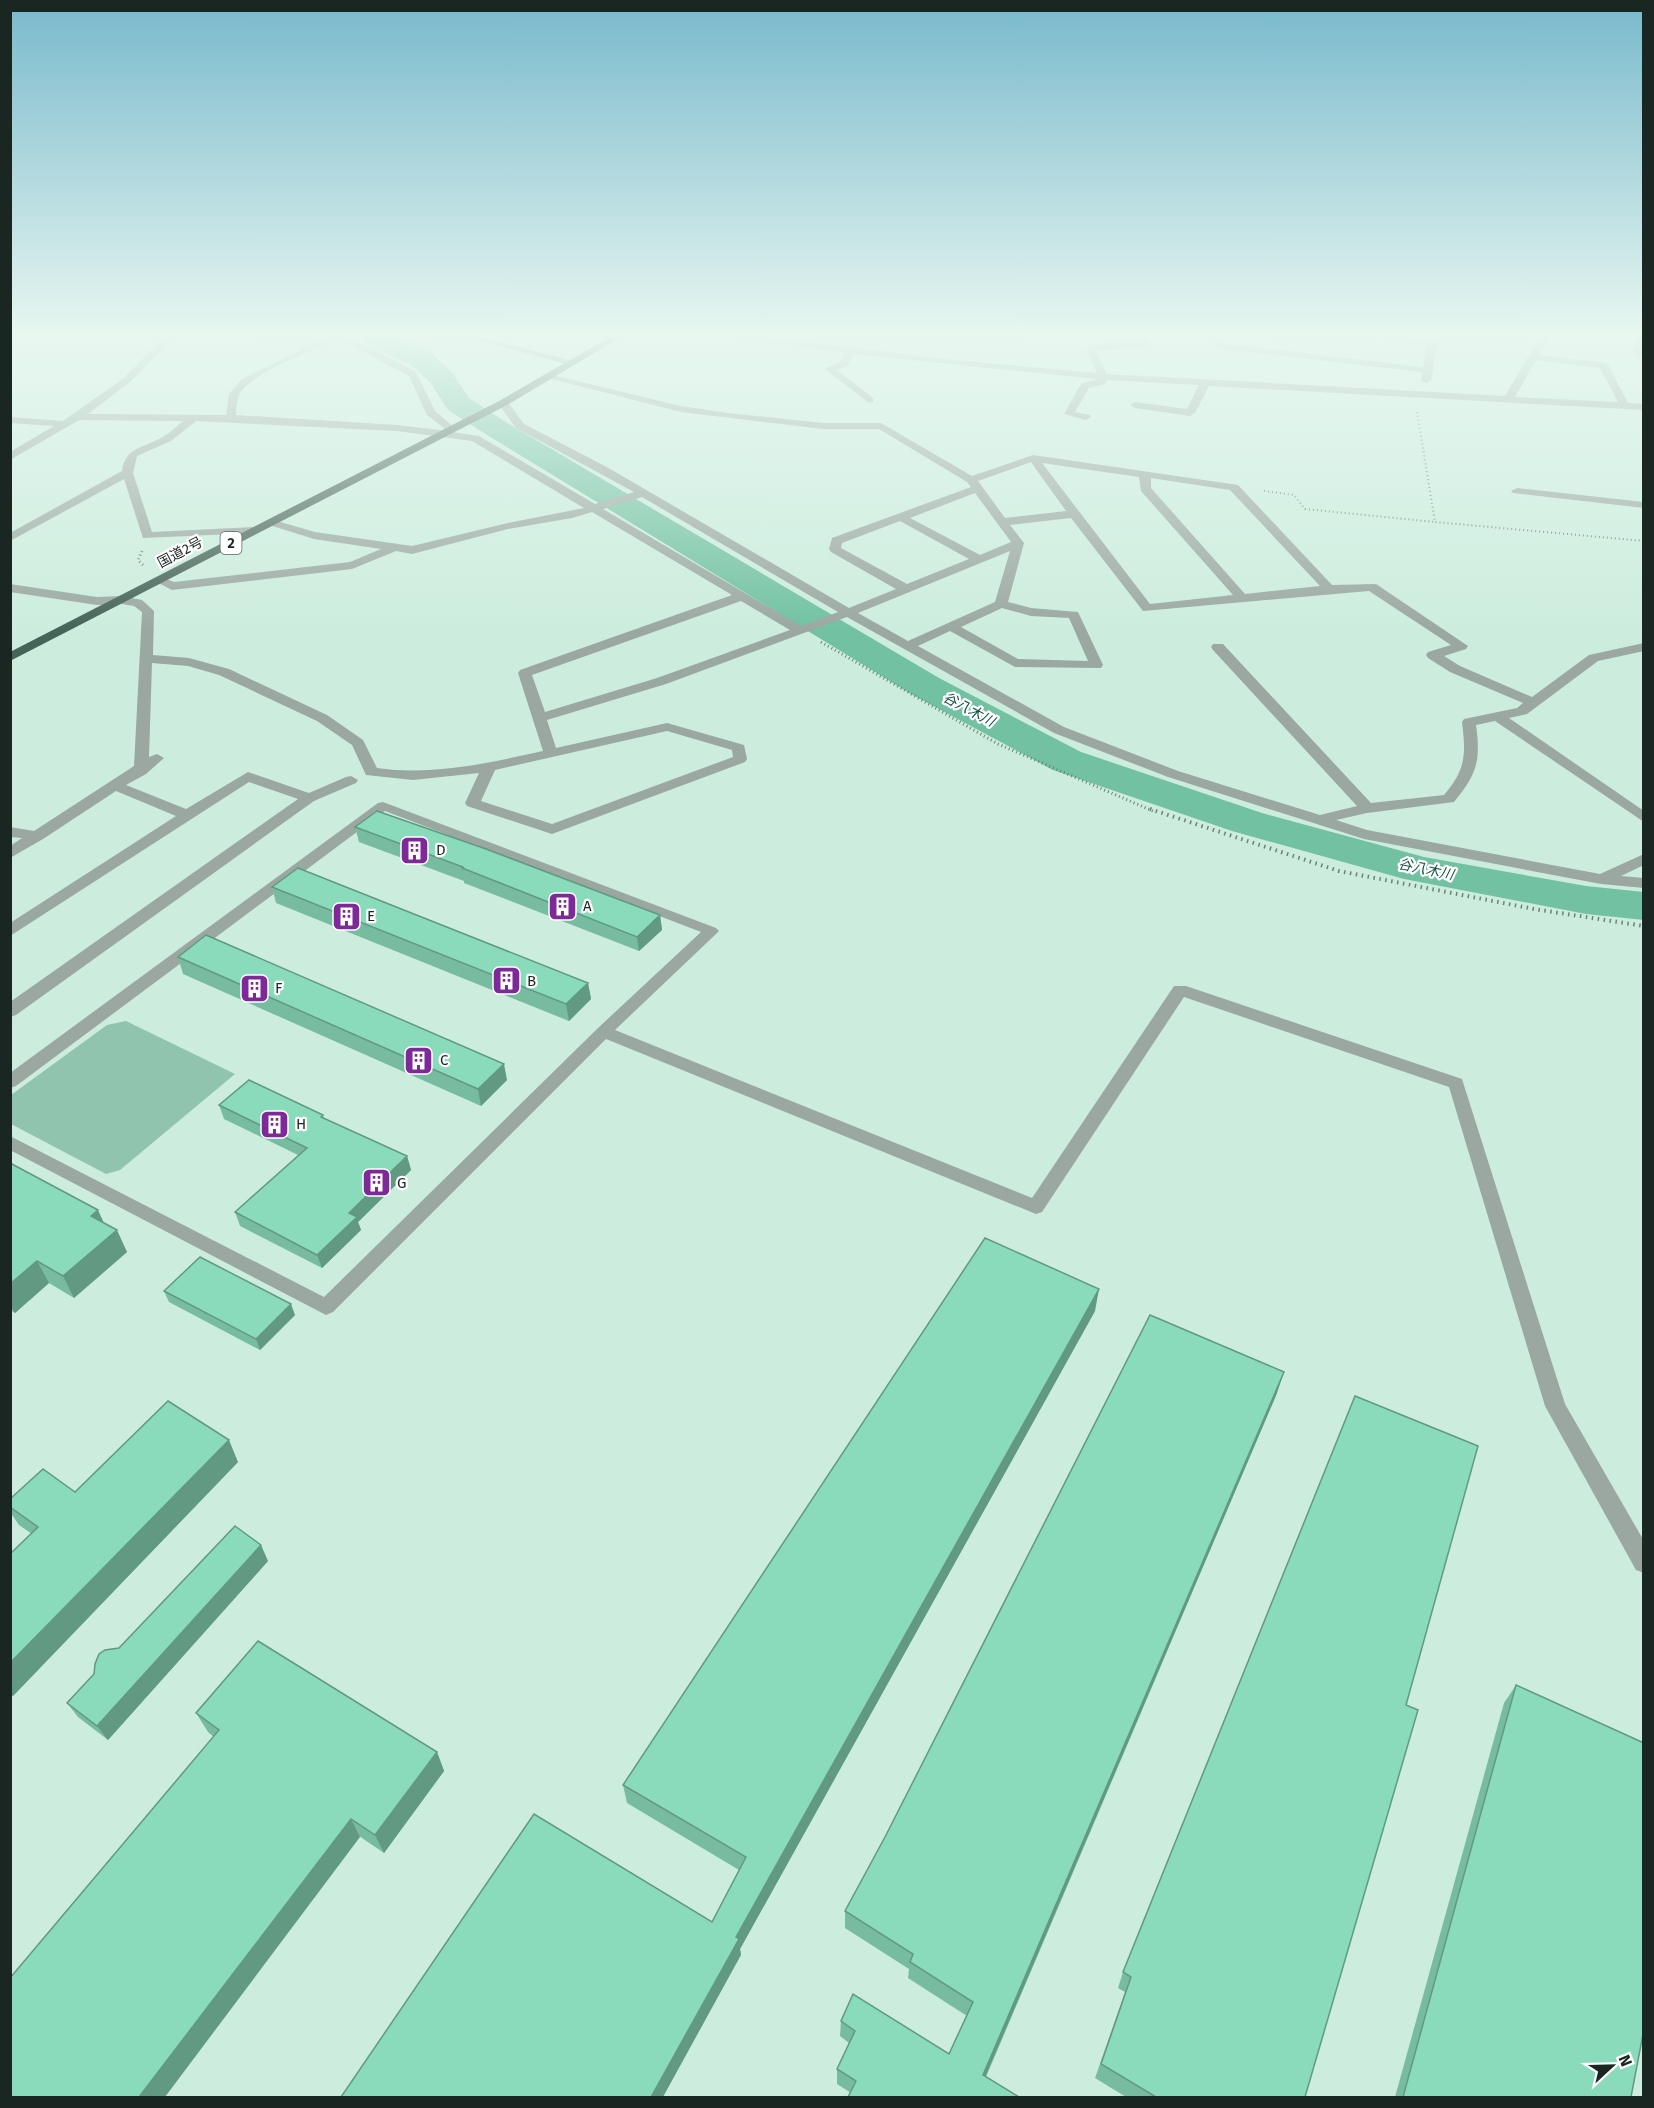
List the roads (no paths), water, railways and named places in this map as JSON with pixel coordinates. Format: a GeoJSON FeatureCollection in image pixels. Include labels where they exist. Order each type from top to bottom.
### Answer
{"type":"FeatureCollection","features":[{"type":"Feature","properties":{"kind":"highway","name":"国道2号"},"geometry":{"type":"LineString","coordinates":[[10,657],[439,435]]}},
{"type":"Feature","properties":{"kind":"street"},"geometry":{"type":"LineString","coordinates":[[10,457],[44,435]]}},
{"type":"Feature","properties":{"kind":"street"},"geometry":{"type":"LineString","coordinates":[[171,435],[133,454],[128,464],[127,472],[147,536],[254,531]]}},
{"type":"Feature","properties":{"kind":"street"},"geometry":{"type":"LineString","coordinates":[[444,435],[475,438],[799,630]]}},
{"type":"Feature","properties":{"kind":"street"},"geometry":{"type":"LineString","coordinates":[[537,435],[643,493],[847,612],[1059,730],[1173,774],[1364,834],[1601,879],[1644,883]]}},
{"type":"Feature","properties":{"kind":"street"},"geometry":{"type":"LineString","coordinates":[[897,435],[974,485],[1018,543]]}},
{"type":"Feature","properties":{"kind":"street"},"geometry":{"type":"LineString","coordinates":[[1033,458],[1147,608],[1329,589],[1372,587],[1461,646],[1433,655],[1455,669],[1534,703]]}},
{"type":"Feature","properties":{"kind":"street"},"geometry":{"type":"LineString","coordinates":[[906,589],[835,549],[836,541],[900,517],[1033,458],[1234,487],[1329,589]]}},
{"type":"Feature","properties":{"kind":"street"},"geometry":{"type":"LineString","coordinates":[[10,538],[127,472]]}},
{"type":"Feature","properties":{"kind":"street"},"geometry":{"type":"LineString","coordinates":[[1145,473],[1145,489],[1242,598]]}},
{"type":"Feature","properties":{"kind":"street"},"geometry":{"type":"LineString","coordinates":[[1517,491],[1644,505]]}},
{"type":"Feature","properties":{"kind":"street"},"geometry":{"type":"LineString","coordinates":[[270,522],[314,536],[412,550],[508,526],[594,509],[643,493]]}},
{"type":"Feature","properties":{"kind":"street"},"geometry":{"type":"LineString","coordinates":[[1002,522],[1074,514]]}},
{"type":"Feature","properties":{"kind":"street"},"geometry":{"type":"LineString","coordinates":[[900,517],[979,559]]}},
{"type":"Feature","properties":{"kind":"street"},"geometry":{"type":"LineString","coordinates":[[540,718],[617,697],[847,612],[1018,543]]}},
{"type":"Feature","properties":{"kind":"street"},"geometry":{"type":"LineString","coordinates":[[1001,604],[1018,543]]}},
{"type":"Feature","properties":{"kind":"street"},"geometry":{"type":"LineString","coordinates":[[159,580],[172,586],[352,565],[393,548]]}},
{"type":"Feature","properties":{"kind":"street"},"geometry":{"type":"LineString","coordinates":[[10,588],[97,602],[122,600],[138,603],[147,611],[141,771]]}},
{"type":"Feature","properties":{"kind":"street"},"geometry":{"type":"LineString","coordinates":[[551,754],[525,673],[742,596]]}},
{"type":"Feature","properties":{"kind":"street"},"geometry":{"type":"LineString","coordinates":[[909,645],[1001,604],[1031,612],[1074,615],[1096,665],[1014,663],[951,627]]}},
{"type":"Feature","properties":{"kind":"street"},"geometry":{"type":"LineString","coordinates":[[1319,820],[1367,808],[1449,799],[1464,780],[1473,756],[1468,722],[1522,711],[1594,658],[1644,646]]}},
{"type":"Feature","properties":{"kind":"street"},"geometry":{"type":"LineString","coordinates":[[1218,647],[1367,808]]}},
{"type":"Feature","properties":{"kind":"street"},"geometry":{"type":"LineString","coordinates":[[146,658],[189,662],[224,672],[322,718],[358,743],[371,772],[391,777],[489,768],[667,727],[739,748],[740,759],[552,829],[471,803],[489,768]]}},
{"type":"Feature","properties":{"kind":"street"},"geometry":{"type":"LineString","coordinates":[[1497,716],[1644,818]]}},
{"type":"Feature","properties":{"kind":"street"},"geometry":{"type":"LineString","coordinates":[[10,853],[141,771],[157,758]]}},
{"type":"Feature","properties":{"kind":"street"},"geometry":{"type":"LineString","coordinates":[[10,931],[248,776],[309,798]]}},
{"type":"Feature","properties":{"kind":"street"},"geometry":{"type":"LineString","coordinates":[[10,1011],[309,798],[351,780]]}},
{"type":"Feature","properties":{"kind":"street"},"geometry":{"type":"LineString","coordinates":[[117,786],[187,816]]}},
{"type":"Feature","properties":{"kind":"street"},"geometry":{"type":"LineString","coordinates":[[10,832],[38,836]]}},
{"type":"Feature","properties":{"kind":"street"},"geometry":{"type":"LineString","coordinates":[[1601,879],[1644,859]]}},
{"type":"Feature","properties":{"kind":"lane"},"geometry":{"type":"LineString","coordinates":[[10,1082],[383,806],[711,932],[604,1032],[326,1307],[10,1142]]}},
{"type":"Feature","properties":{"kind":"lane"},"geometry":{"type":"LineString","coordinates":[[604,1032],[1036,1207],[1180,990],[1456,1083],[1555,1406],[1644,1563]]}},
{"type":"Feature","properties":{"kind":"waterway","name":"谷八木川"},"geometry":{"type":"LineString","coordinates":[[508,435],[925,686],[1067,761],[1247,822],[1420,870],[1586,900],[1644,906]]}},
{"type":"Feature","properties":{"kind":"place","name":"D"},"geometry":{"type":"Point","coordinates":[415,850]}},
{"type":"Feature","properties":{"kind":"place","name":"A"},"geometry":{"type":"Point","coordinates":[562,906]}},
{"type":"Feature","properties":{"kind":"place","name":"E"},"geometry":{"type":"Point","coordinates":[346,916]}},
{"type":"Feature","properties":{"kind":"place","name":"B"},"geometry":{"type":"Point","coordinates":[506,981]}},
{"type":"Feature","properties":{"kind":"place","name":"F"},"geometry":{"type":"Point","coordinates":[254,988]}},
{"type":"Feature","properties":{"kind":"place","name":"C"},"geometry":{"type":"Point","coordinates":[419,1060]}},
{"type":"Feature","properties":{"kind":"place","name":"H"},"geometry":{"type":"Point","coordinates":[275,1124]}},
{"type":"Feature","properties":{"kind":"place","name":"G"},"geometry":{"type":"Point","coordinates":[376,1183]}}]}
